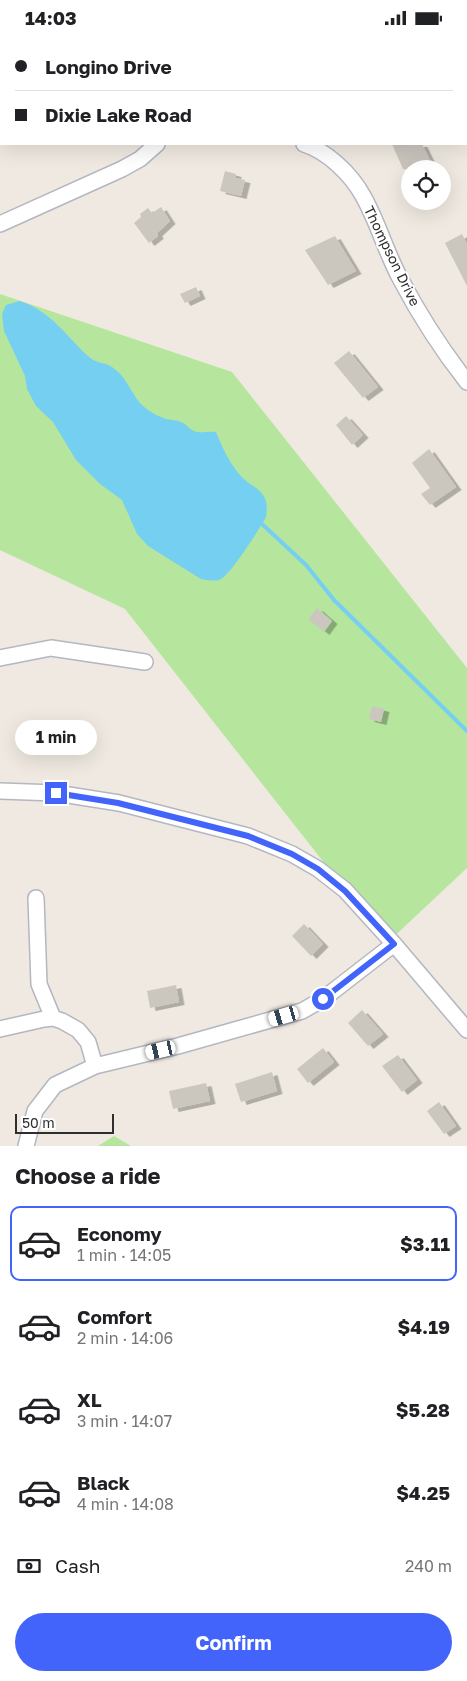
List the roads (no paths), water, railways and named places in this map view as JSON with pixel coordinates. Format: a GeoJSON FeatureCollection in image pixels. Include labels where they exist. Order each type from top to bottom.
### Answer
{"type":"FeatureCollection","features":[{"type":"Feature","properties":{"kind":"street"},"geometry":{"type":"LineString","coordinates":[[0,224],[122,169],[140,159],[156,145]]}},
{"type":"Feature","properties":{"kind":"street","name":"Thompson Drive"},"geometry":{"type":"LineString","coordinates":[[307,145],[334,162],[354,182],[363,196],[400,279],[441,349],[467,383]]}},
{"type":"Feature","properties":{"kind":"street"},"geometry":{"type":"LineString","coordinates":[[0,658],[51,648],[145,661]]}},
{"type":"Feature","properties":{"kind":"street"},"geometry":{"type":"LineString","coordinates":[[0,791],[56,793],[118,803],[248,836],[292,854],[318,869],[345,891],[394,944],[467,1030]]}},
{"type":"Feature","properties":{"kind":"street"},"geometry":{"type":"LineString","coordinates":[[36,898],[39,984],[53,1018]]}},
{"type":"Feature","properties":{"kind":"street"},"geometry":{"type":"LineString","coordinates":[[26,1146],[36,1111],[54,1085],[96,1065],[178,1047],[302,1011],[323,999],[394,944]]}},
{"type":"Feature","properties":{"kind":"street"},"geometry":{"type":"LineString","coordinates":[[0,1029],[53,1018],[62,1021],[78,1030],[88,1043],[96,1065]]}},
{"type":"Feature","properties":{"kind":"water"},"geometry":{"type":"Polygon","coordinates":[[[20,301],[49,317],[91,359],[109,365],[117,371],[136,398],[148,410],[166,419],[183,423],[195,431],[216,432],[235,469],[263,495],[267,507],[266,517],[238,560],[221,579],[214,581],[201,579],[148,546],[137,534],[122,500],[100,484],[76,460],[53,422],[36,406],[27,389],[25,376],[4,331],[2,314],[6,305],[20,301]]]}},
{"type":"Feature","properties":{"kind":"waterway"},"geometry":{"type":"LineString","coordinates":[[262,524],[306,565],[334,600],[467,731]]}}]}
